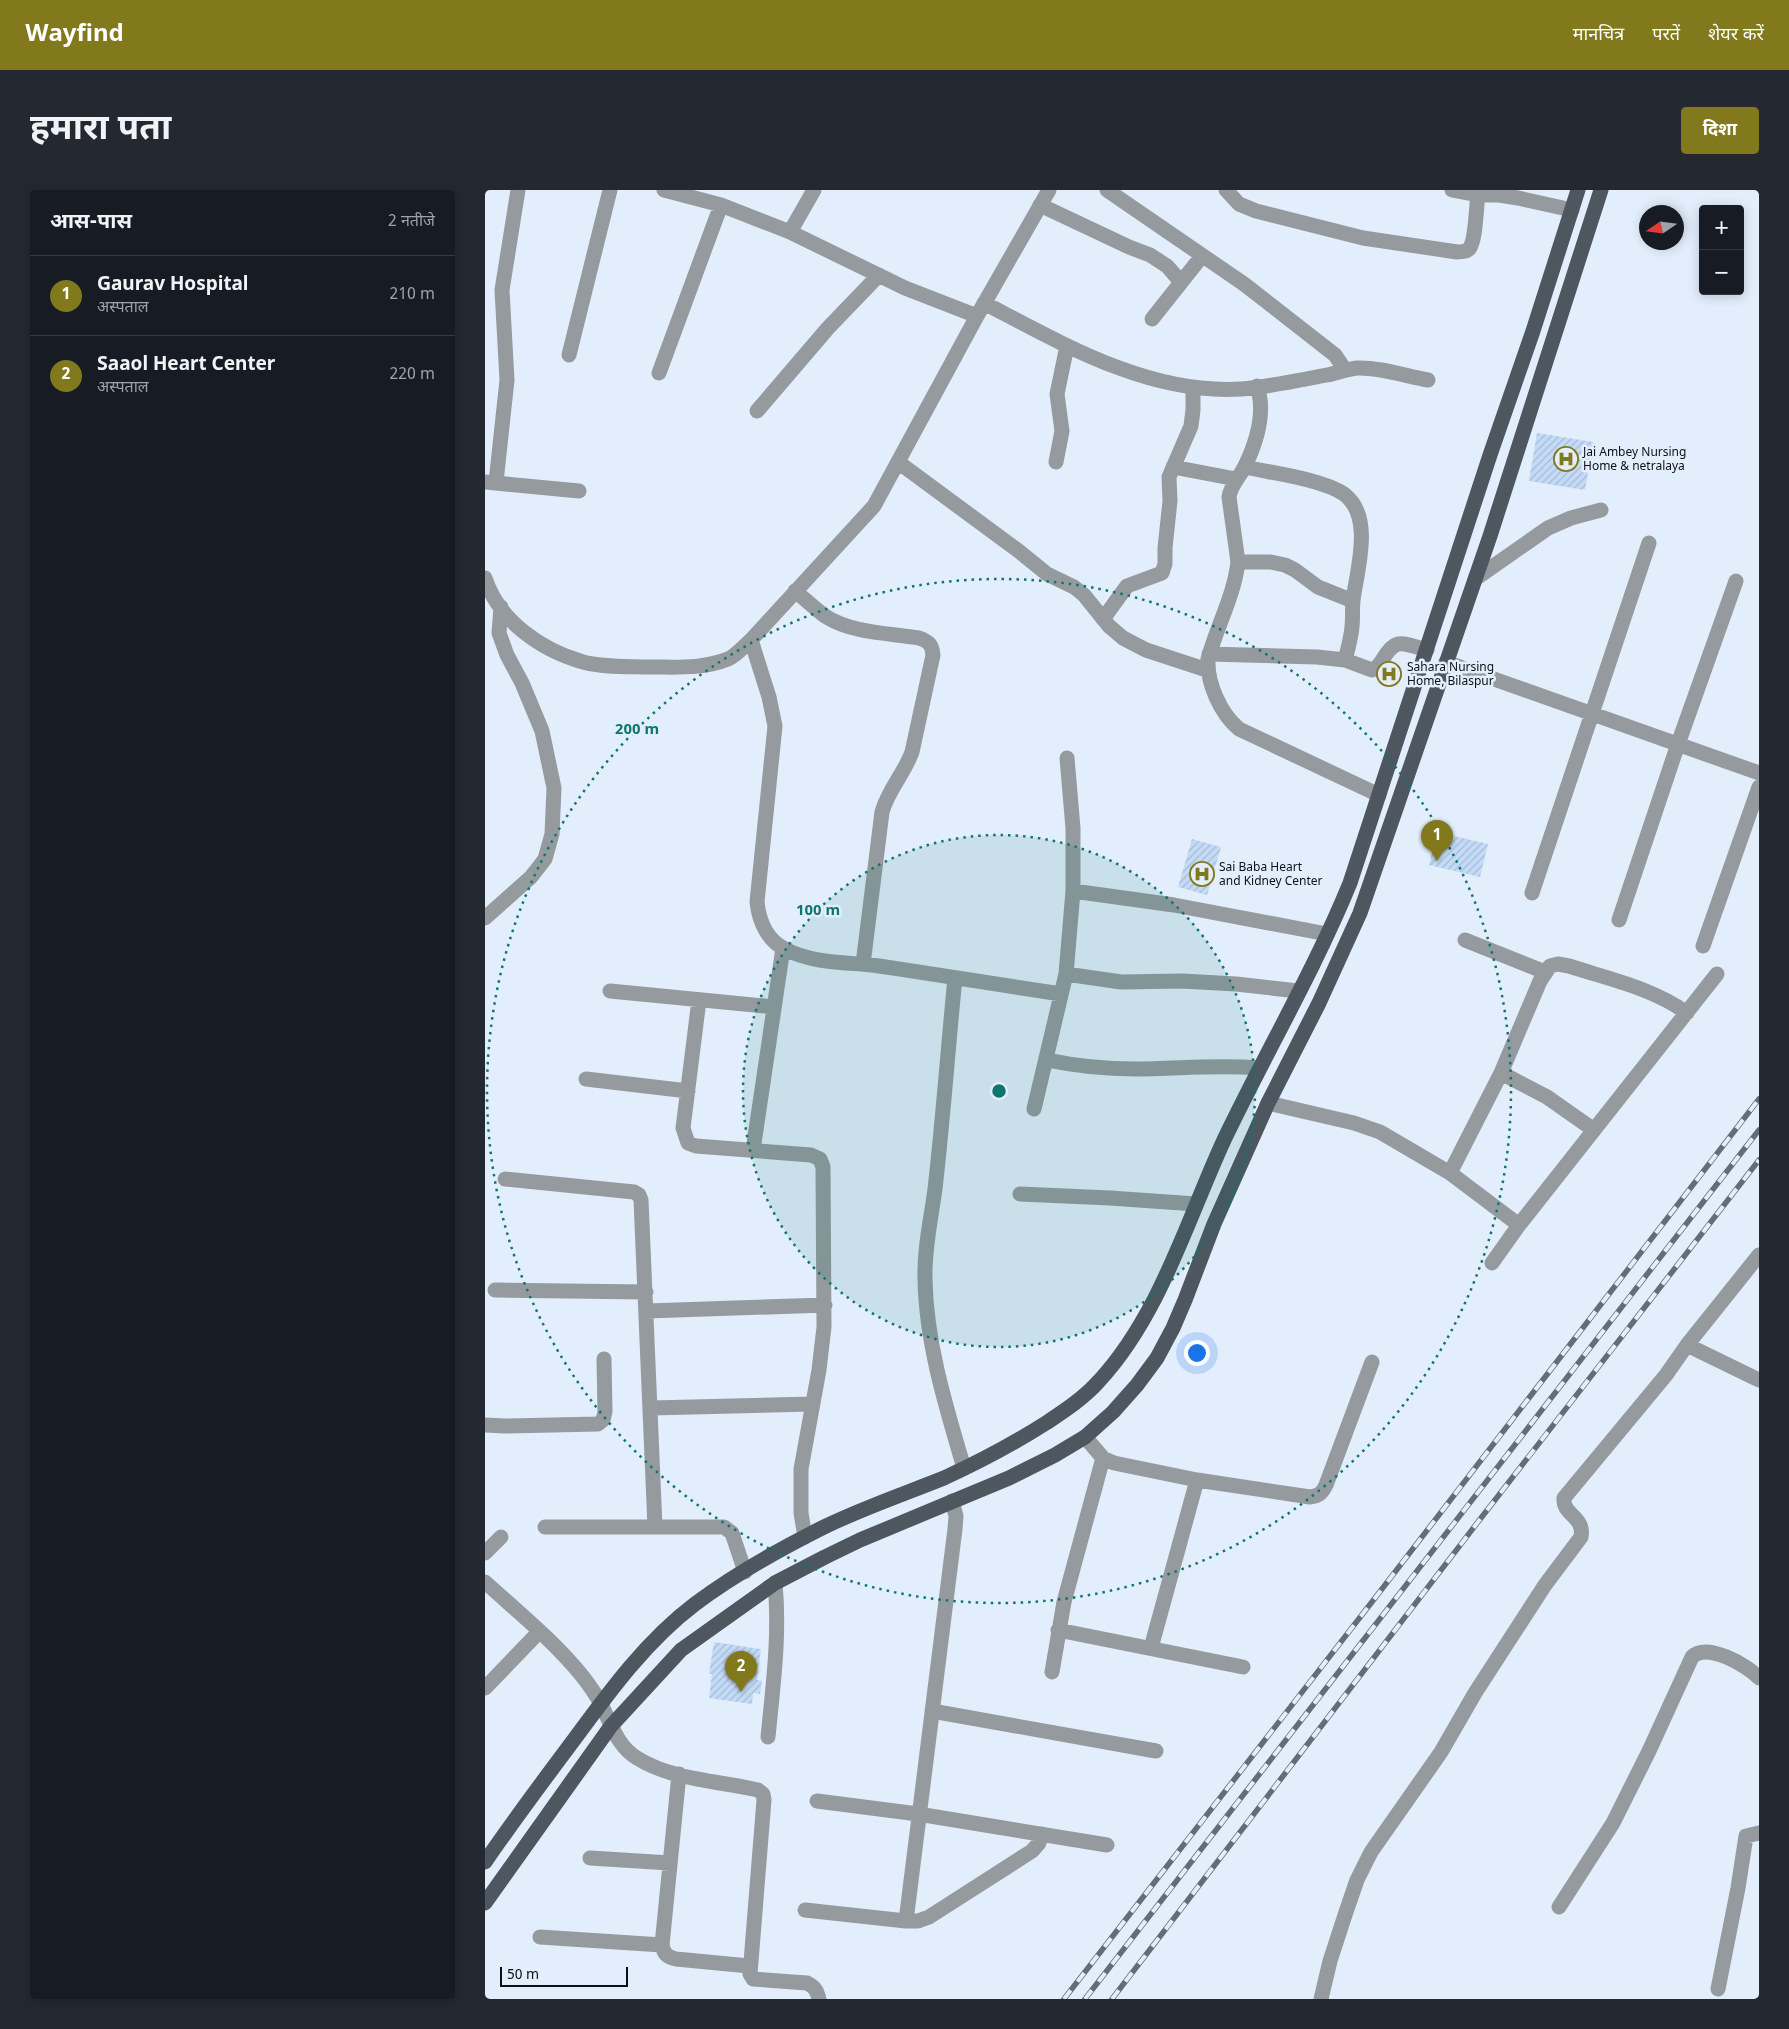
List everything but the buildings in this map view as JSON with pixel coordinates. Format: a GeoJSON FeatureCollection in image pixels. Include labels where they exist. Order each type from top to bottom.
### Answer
{"type":"FeatureCollection","features":[{"type":"Feature","properties":{"kind":"main road"},"geometry":{"type":"LineString","coordinates":[[485,1862],[601,1704],[639,1657],[695,1604],[805,1537],[860,1511],[991,1456],[1027,1435],[1077,1401],[1099,1381],[1122,1352],[1142,1321],[1177,1251],[1196,1204],[1259,1068],[1327,934],[1350,883],[1578,190]]}},
{"type":"Feature","properties":{"kind":"main road"},"geometry":{"type":"LineString","coordinates":[[485,1903],[611,1726],[681,1650],[775,1583],[859,1540],[1009,1478],[1055,1455],[1085,1437],[1113,1412],[1137,1385],[1157,1358],[1185,1300],[1214,1224],[1268,1103],[1319,1003],[1360,913],[1475,579],[1601,190]]}},
{"type":"Feature","properties":{"kind":"main road"},"geometry":{"type":"LineString","coordinates":[[1417,679],[1437,688]]}},
{"type":"Feature","properties":{"kind":"street"},"geometry":{"type":"LineString","coordinates":[[518,190],[502,290],[507,380],[491,482],[579,491]]}},
{"type":"Feature","properties":{"kind":"street"},"geometry":{"type":"LineString","coordinates":[[569,355],[610,190]]}},
{"type":"Feature","properties":{"kind":"street"},"geometry":{"type":"LineString","coordinates":[[664,190],[721,204],[790,232],[905,288],[981,310],[1111,364],[1173,384],[1193,388],[1241,389],[1327,375],[1356,368],[1428,380]]}},
{"type":"Feature","properties":{"kind":"street"},"geometry":{"type":"LineString","coordinates":[[790,232],[814,190]]}},
{"type":"Feature","properties":{"kind":"street"},"geometry":{"type":"LineString","coordinates":[[485,578],[489,589],[514,624],[531,638],[558,653],[592,663],[614,666],[685,668],[711,665],[730,658],[751,640],[874,506],[1049,190]]}},
{"type":"Feature","properties":{"kind":"street"},"geometry":{"type":"LineString","coordinates":[[1107,190],[1244,284],[1317,339],[1335,355],[1345,370]]}},
{"type":"Feature","properties":{"kind":"street"},"geometry":{"type":"LineString","coordinates":[[1226,190],[1239,204],[1256,211],[1363,238],[1457,252],[1463,252],[1470,248],[1473,240],[1477,195]]}},
{"type":"Feature","properties":{"kind":"street"},"geometry":{"type":"LineString","coordinates":[[1452,190],[1477,195],[1499,195],[1518,198],[1572,210]]}},
{"type":"Feature","properties":{"kind":"street"},"geometry":{"type":"LineString","coordinates":[[659,373],[721,204]]}},
{"type":"Feature","properties":{"kind":"street"},"geometry":{"type":"LineString","coordinates":[[1040,205],[1129,247],[1151,254],[1167,266],[1181,282]]}},
{"type":"Feature","properties":{"kind":"street"},"geometry":{"type":"LineString","coordinates":[[1152,319],[1203,256]]}},
{"type":"Feature","properties":{"kind":"street"},"geometry":{"type":"LineString","coordinates":[[757,412],[828,328],[879,275]]}},
{"type":"Feature","properties":{"kind":"street"},"geometry":{"type":"LineString","coordinates":[[1056,462],[1062,431],[1057,394],[1067,346]]}},
{"type":"Feature","properties":{"kind":"street"},"geometry":{"type":"LineString","coordinates":[[1257,386],[1262,413],[1241,473],[1230,488],[1229,496],[1237,562],[1233,589],[1209,654],[1207,670],[1210,681],[1228,721],[1239,729],[1379,795]]}},
{"type":"Feature","properties":{"kind":"street"},"geometry":{"type":"LineString","coordinates":[[1103,619],[1127,586],[1162,573],[1165,564],[1170,501],[1168,485],[1173,467],[1191,426],[1193,388]]}},
{"type":"Feature","properties":{"kind":"street"},"geometry":{"type":"LineString","coordinates":[[898,462],[1047,574],[1074,586],[1084,595],[1103,619],[1123,638],[1146,650],[1207,670]]}},
{"type":"Feature","properties":{"kind":"street"},"geometry":{"type":"LineString","coordinates":[[1173,467],[1241,473],[1325,485],[1345,495],[1353,504],[1362,536],[1353,601],[1352,627],[1345,660]]}},
{"type":"Feature","properties":{"kind":"street"},"geometry":{"type":"LineString","coordinates":[[1475,579],[1548,528],[1571,518],[1601,510]]}},
{"type":"Feature","properties":{"kind":"street"},"geometry":{"type":"LineString","coordinates":[[1532,893],[1649,543]]}},
{"type":"Feature","properties":{"kind":"street"},"geometry":{"type":"LineString","coordinates":[[1237,562],[1271,562],[1285,565],[1295,570],[1317,588],[1353,601]]}},
{"type":"Feature","properties":{"kind":"street"},"geometry":{"type":"LineString","coordinates":[[1619,920],[1678,744],[1736,581]]}},
{"type":"Feature","properties":{"kind":"street"},"geometry":{"type":"LineString","coordinates":[[795,591],[825,616],[839,624],[856,629],[919,638],[926,640],[932,647],[933,654],[907,766],[885,800],[882,812],[863,964]]}},
{"type":"Feature","properties":{"kind":"street"},"geometry":{"type":"LineString","coordinates":[[485,918],[531,877],[545,859],[552,834],[554,788],[542,731],[499,633],[501,607]]}},
{"type":"Feature","properties":{"kind":"street"},"geometry":{"type":"LineString","coordinates":[[751,640],[769,697],[775,726],[757,902],[763,928],[783,948],[796,954],[818,959],[1061,994]]}},
{"type":"Feature","properties":{"kind":"street"},"geometry":{"type":"LineString","coordinates":[[1209,654],[1287,655],[1345,660],[1372,670],[1376,668],[1394,644],[1427,650]]}},
{"type":"Feature","properties":{"kind":"street"},"geometry":{"type":"LineString","coordinates":[[1446,662],[1759,773]]}},
{"type":"Feature","properties":{"kind":"street"},"geometry":{"type":"LineString","coordinates":[[1034,1109],[1066,974],[1073,891],[1073,828],[1067,758]]}},
{"type":"Feature","properties":{"kind":"street"},"geometry":{"type":"LineString","coordinates":[[1703,946],[1759,787]]}},
{"type":"Feature","properties":{"kind":"street"},"geometry":{"type":"LineString","coordinates":[[1073,891],[1174,905],[1327,934]]}},
{"type":"Feature","properties":{"kind":"street"},"geometry":{"type":"LineString","coordinates":[[1465,940],[1545,972]]}},
{"type":"Feature","properties":{"kind":"street"},"geometry":{"type":"LineString","coordinates":[[753,1150],[783,948]]}},
{"type":"Feature","properties":{"kind":"street"},"geometry":{"type":"LineString","coordinates":[[1450,1173],[1501,1073],[1545,972],[1550,966],[1558,964],[1569,966],[1654,993],[1671,1001],[1687,1013]]}},
{"type":"Feature","properties":{"kind":"street"},"geometry":{"type":"LineString","coordinates":[[1066,974],[1121,982],[1182,981],[1227,983],[1298,991]]}},
{"type":"Feature","properties":{"kind":"street"},"geometry":{"type":"LineString","coordinates":[[1492,1263],[1519,1225],[1717,974]]}},
{"type":"Feature","properties":{"kind":"street"},"geometry":{"type":"LineString","coordinates":[[955,978],[925,1280],[935,1357],[964,1468]]}},
{"type":"Feature","properties":{"kind":"street"},"geometry":{"type":"LineString","coordinates":[[610,991],[774,1007]]}},
{"type":"Feature","properties":{"kind":"street"},"geometry":{"type":"LineString","coordinates":[[699,1000],[683,1128],[688,1142],[696,1146],[811,1155],[820,1159],[823,1167],[824,1327],[800,1478],[801,1513],[805,1537]]}},
{"type":"Feature","properties":{"kind":"street"},"geometry":{"type":"LineString","coordinates":[[1047,1060],[1109,1069],[1212,1065],[1259,1068]]}},
{"type":"Feature","properties":{"kind":"street"},"geometry":{"type":"LineString","coordinates":[[1501,1073],[1547,1097],[1594,1130]]}},
{"type":"Feature","properties":{"kind":"street"},"geometry":{"type":"LineString","coordinates":[[586,1079],[688,1091]]}},
{"type":"Feature","properties":{"kind":"street"},"geometry":{"type":"LineString","coordinates":[[1268,1103],[1354,1123],[1379,1132],[1450,1173],[1519,1225]]}},
{"type":"Feature","properties":{"kind":"street"},"geometry":{"type":"LineString","coordinates":[[505,1179],[624,1190],[639,1195],[642,1207],[655,1527]]}},
{"type":"Feature","properties":{"kind":"street"},"geometry":{"type":"LineString","coordinates":[[1021,1194],[1196,1204]]}},
{"type":"Feature","properties":{"kind":"street"},"geometry":{"type":"LineString","coordinates":[[1321,1999],[1330,1961],[1348,1906],[1357,1880],[1371,1852],[1441,1752],[1475,1693],[1540,1593],[1581,1537],[1582,1530],[1579,1522],[1566,1508],[1563,1498],[1627,1424],[1759,1255]]}},
{"type":"Feature","properties":{"kind":"street"},"geometry":{"type":"LineString","coordinates":[[495,1290],[646,1292]]}},
{"type":"Feature","properties":{"kind":"street"},"geometry":{"type":"LineString","coordinates":[[647,1311],[825,1306]]}},
{"type":"Feature","properties":{"kind":"street"},"geometry":{"type":"LineString","coordinates":[[1687,1345],[1759,1380]]}},
{"type":"Feature","properties":{"kind":"street"},"geometry":{"type":"LineString","coordinates":[[485,1425],[599,1424],[603,1420],[605,1412],[604,1359]]}},
{"type":"Feature","properties":{"kind":"street"},"geometry":{"type":"LineString","coordinates":[[1085,1437],[1103,1458],[1114,1463],[1197,1480],[1310,1497],[1322,1493],[1372,1362]]}},
{"type":"Feature","properties":{"kind":"street"},"geometry":{"type":"LineString","coordinates":[[651,1408],[813,1404]]}},
{"type":"Feature","properties":{"kind":"street"},"geometry":{"type":"LineString","coordinates":[[1052,1672],[1064,1602],[1103,1458]]}},
{"type":"Feature","properties":{"kind":"street"},"geometry":{"type":"LineString","coordinates":[[1151,1648],[1197,1480]]}},
{"type":"Feature","properties":{"kind":"street"},"geometry":{"type":"LineString","coordinates":[[906,1921],[955,1529],[952,1501]]}},
{"type":"Feature","properties":{"kind":"street"},"geometry":{"type":"LineString","coordinates":[[545,1527],[724,1527],[732,1533],[745,1572]]}},
{"type":"Feature","properties":{"kind":"street"},"geometry":{"type":"LineString","coordinates":[[485,1553],[501,1537]]}},
{"type":"Feature","properties":{"kind":"street"},"geometry":{"type":"LineString","coordinates":[[485,1582],[539,1632],[582,1676],[601,1704],[611,1726],[627,1751],[648,1764],[679,1774],[758,1790],[763,1794],[749,1966],[750,1974],[753,1979],[813,1986],[817,1991],[819,1999]]}},
{"type":"Feature","properties":{"kind":"street"},"geometry":{"type":"LineString","coordinates":[[768,1737],[777,1650],[775,1583]]}},
{"type":"Feature","properties":{"kind":"street"},"geometry":{"type":"LineString","coordinates":[[1058,1630],[1243,1667]]}},
{"type":"Feature","properties":{"kind":"street"},"geometry":{"type":"LineString","coordinates":[[485,1688],[539,1632]]}},
{"type":"Feature","properties":{"kind":"street"},"geometry":{"type":"LineString","coordinates":[[1559,1907],[1613,1823],[1649,1751],[1692,1657],[1696,1653],[1704,1651],[1732,1659],[1759,1678]]}},
{"type":"Feature","properties":{"kind":"street"},"geometry":{"type":"LineString","coordinates":[[932,1711],[1156,1751]]}},
{"type":"Feature","properties":{"kind":"street"},"geometry":{"type":"LineString","coordinates":[[679,1774],[662,1945],[664,1952],[668,1957],[676,1959],[749,1966]]}},
{"type":"Feature","properties":{"kind":"street"},"geometry":{"type":"LineString","coordinates":[[817,1801],[918,1814],[1107,1845]]}},
{"type":"Feature","properties":{"kind":"street"},"geometry":{"type":"LineString","coordinates":[[1718,1989],[1746,1836],[1759,1833]]}},
{"type":"Feature","properties":{"kind":"street"},"geometry":{"type":"LineString","coordinates":[[805,1910],[906,1921],[929,1917],[1032,1851],[1039,1843],[1042,1834]]}},
{"type":"Feature","properties":{"kind":"street"},"geometry":{"type":"LineString","coordinates":[[590,1858],[670,1863]]}},
{"type":"Feature","properties":{"kind":"street"},"geometry":{"type":"LineString","coordinates":[[540,1937],[662,1945]]}},
{"type":"Feature","properties":{"kind":"railway"},"geometry":{"type":"LineString","coordinates":[[1064,1999],[1759,1099]]}},
{"type":"Feature","properties":{"kind":"railway"},"geometry":{"type":"LineString","coordinates":[[1085,1999],[1759,1130]]}},
{"type":"Feature","properties":{"kind":"railway"},"geometry":{"type":"LineString","coordinates":[[1112,1999],[1481,1518],[1759,1160]]}},
{"type":"Feature","properties":{"kind":"place","name":"Jai Ambey Nursing Home & netralaya"},"geometry":{"type":"Point","coordinates":[1566,459]}},
{"type":"Feature","properties":{"kind":"place","name":"Sahara Nursing Home, Bilaspur"},"geometry":{"type":"Point","coordinates":[1389,674]}},
{"type":"Feature","properties":{"kind":"place","name":"Gaurav Hospital"},"geometry":{"type":"Point","coordinates":[1437,861]}},
{"type":"Feature","properties":{"kind":"place","name":"Sai Baba Heart and Kidney Center"},"geometry":{"type":"Point","coordinates":[1202,874]}},
{"type":"Feature","properties":{"kind":"place","name":"Saaol Heart Center"},"geometry":{"type":"Point","coordinates":[741,1692]}}]}
